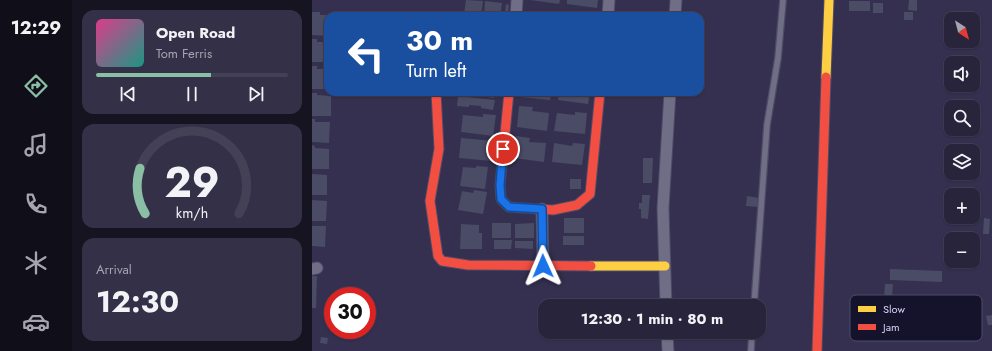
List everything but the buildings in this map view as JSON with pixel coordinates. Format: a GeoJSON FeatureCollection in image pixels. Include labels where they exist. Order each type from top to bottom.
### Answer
{"type":"FeatureCollection","features":[{"type":"Feature","properties":{"kind":"street"},"geometry":{"type":"LineString","coordinates":[[516,12],[518,0]]}},
{"type":"Feature","properties":{"kind":"street"},"geometry":{"type":"LineString","coordinates":[[608,12],[609,0]]}},
{"type":"Feature","properties":{"kind":"street"},"geometry":{"type":"LineString","coordinates":[[675,12],[676,0]]}},
{"type":"Feature","properties":{"kind":"street"},"geometry":{"type":"LineString","coordinates":[[817,351],[829,0]]}},
{"type":"Feature","properties":{"kind":"street"},"geometry":{"type":"LineString","coordinates":[[436,96],[438,149],[430,201],[438,256],[442,261],[468,265],[665,266]]}},
{"type":"Feature","properties":{"kind":"street"},"geometry":{"type":"LineString","coordinates":[[509,96],[500,185],[501,199],[509,207],[553,210],[577,205],[590,194],[600,96]]}},
{"type":"Feature","properties":{"kind":"street"},"geometry":{"type":"LineString","coordinates":[[666,299],[663,208],[670,96]]}},
{"type":"Feature","properties":{"kind":"street"},"geometry":{"type":"LineString","coordinates":[[542,209],[543,266]]}},
{"type":"Feature","properties":{"kind":"street"},"geometry":{"type":"LineString","coordinates":[[667,339],[668,351]]}},
{"type":"Feature","properties":{"kind":"lane"},"geometry":{"type":"LineString","coordinates":[[755,299],[767,125],[778,58],[783,0]]}},
{"type":"Feature","properties":{"kind":"lane"},"geometry":{"type":"LineString","coordinates":[[751,351],[752,339]]}},
{"type":"Feature","properties":{"kind":"traffic: slow"},"geometry":{"type":"LineString","coordinates":[[826,77],[829,0]]}},
{"type":"Feature","properties":{"kind":"traffic: slow"},"geometry":{"type":"LineString","coordinates":[[591,266],[665,266]]}},
{"type":"Feature","properties":{"kind":"traffic: jam"},"geometry":{"type":"LineString","coordinates":[[817,351],[826,77]]}},
{"type":"Feature","properties":{"kind":"traffic: jam"},"geometry":{"type":"LineString","coordinates":[[436,96],[439,149],[430,201],[438,256],[442,261],[468,265],[591,266]]}},
{"type":"Feature","properties":{"kind":"traffic: jam"},"geometry":{"type":"LineString","coordinates":[[509,96],[500,185],[501,199],[509,207],[553,210],[577,205],[590,194],[600,96]]}},
{"type":"Feature","properties":{"kind":"route"},"geometry":{"type":"LineString","coordinates":[[503,149],[500,185],[501,199],[509,207],[542,209],[543,266]]}}]}
